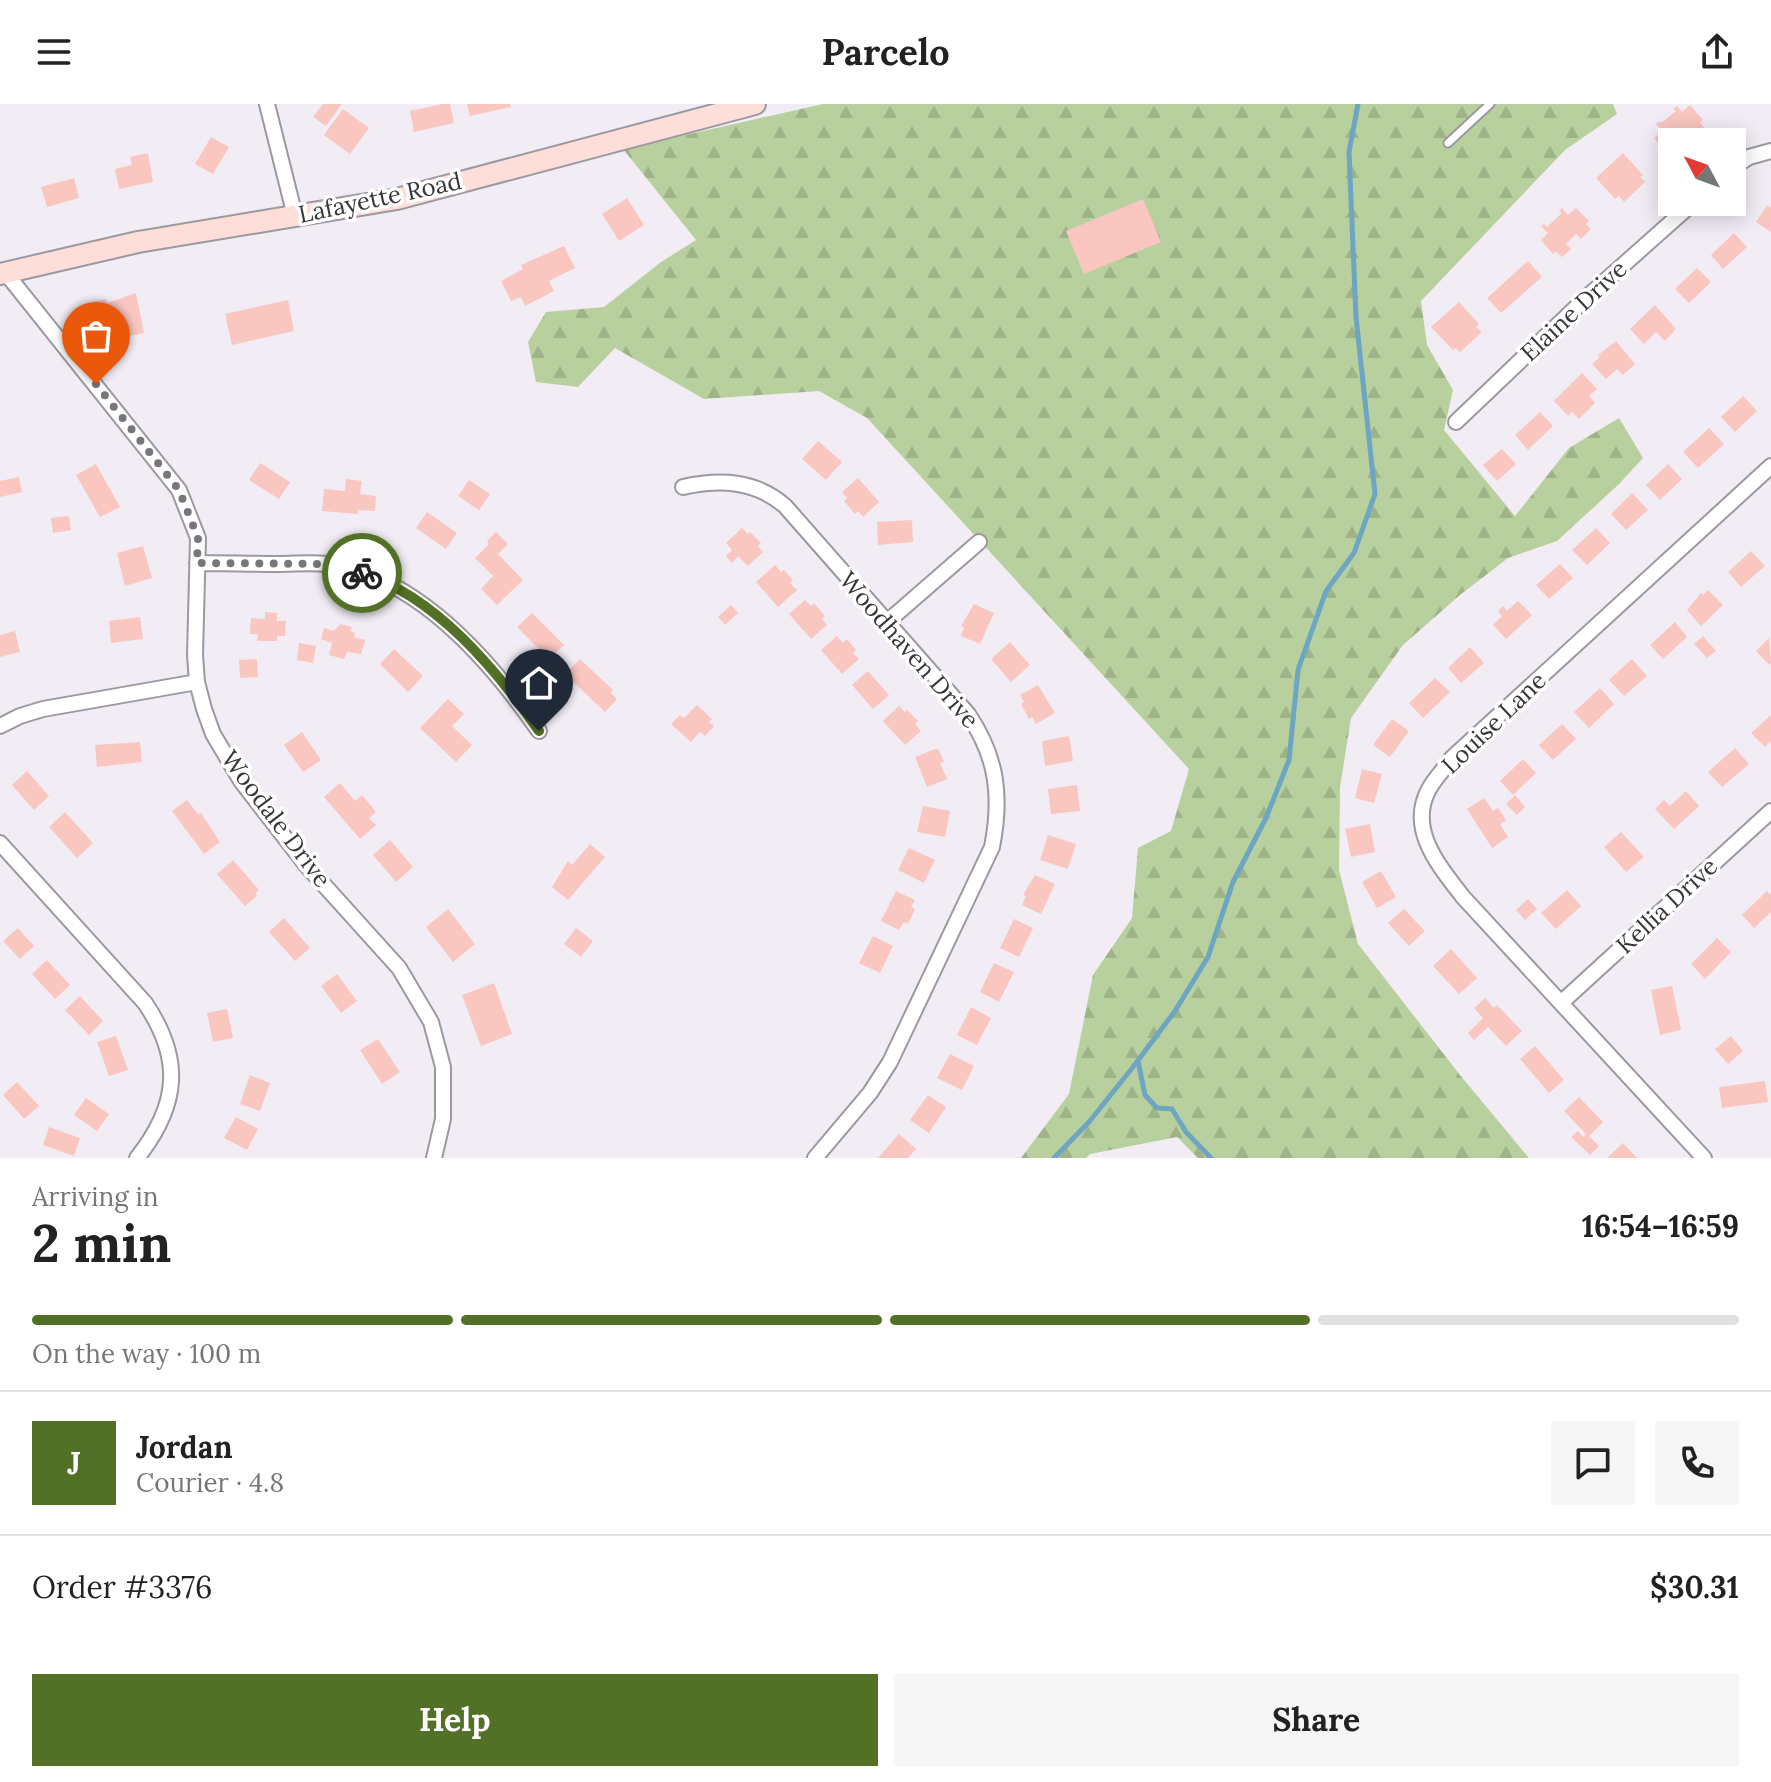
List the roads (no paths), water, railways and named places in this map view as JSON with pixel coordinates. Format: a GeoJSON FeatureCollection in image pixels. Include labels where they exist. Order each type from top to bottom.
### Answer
{"type":"FeatureCollection","features":[{"type":"Feature","properties":{"kind":"main road","name":"Lafayette Road"},"geometry":{"type":"LineString","coordinates":[[3,273],[138,242],[397,199],[755,104]]}},
{"type":"Feature","properties":{"kind":"street"},"geometry":{"type":"LineString","coordinates":[[267,104],[295,216]]}},
{"type":"Feature","properties":{"kind":"street"},"geometry":{"type":"LineString","coordinates":[[1746,159],[1771,151]]}},
{"type":"Feature","properties":{"kind":"street","name":"Elaine Drive"},"geometry":{"type":"LineString","coordinates":[[1456,422],[1586,298],[1678,216]]}},
{"type":"Feature","properties":{"kind":"street","name":"Woodale Drive"},"geometry":{"type":"LineString","coordinates":[[3,273],[179,490],[198,538],[197,682],[213,734],[241,781],[306,865],[399,968],[431,1022],[443,1067],[443,1119],[434,1158]]}},
{"type":"Feature","properties":{"kind":"street","name":"Louise Lane"},"geometry":{"type":"LineString","coordinates":[[1704,1158],[1463,897],[1432,856],[1422,817],[1430,788],[1457,754],[1771,466]]}},
{"type":"Feature","properties":{"kind":"street","name":"Woodhaven Drive"},"geometry":{"type":"LineString","coordinates":[[683,487],[709,481],[734,482],[772,494],[785,506],[968,714],[982,736],[995,778],[998,807],[992,847],[890,1062],[870,1093],[815,1158]]}},
{"type":"Feature","properties":{"kind":"street"},"geometry":{"type":"LineString","coordinates":[[887,622],[979,542]]}},
{"type":"Feature","properties":{"kind":"street"},"geometry":{"type":"LineString","coordinates":[[197,563],[327,564],[381,579],[432,610],[516,698],[539,731]]}},
{"type":"Feature","properties":{"kind":"street"},"geometry":{"type":"LineString","coordinates":[[0,726],[43,709],[197,682]]}},
{"type":"Feature","properties":{"kind":"street","name":"Kellia Drive"},"geometry":{"type":"LineString","coordinates":[[1562,1002],[1771,811]]}},
{"type":"Feature","properties":{"kind":"street"},"geometry":{"type":"LineString","coordinates":[[0,843],[145,1003],[162,1032],[172,1066],[170,1098],[161,1122],[137,1158]]}},
{"type":"Feature","properties":{"kind":"lane"},"geometry":{"type":"LineString","coordinates":[[1448,143],[1490,104]]}},
{"type":"Feature","properties":{"kind":"waterway"},"geometry":{"type":"LineString","coordinates":[[1054,1158],[1089,1122],[1133,1067],[1175,1011],[1208,957],[1233,882],[1266,818],[1289,760],[1298,670],[1326,591],[1354,553],[1375,494],[1356,317],[1349,152],[1358,104]]}},
{"type":"Feature","properties":{"kind":"waterway"},"geometry":{"type":"LineString","coordinates":[[1138,1061],[1145,1095],[1157,1108],[1172,1109],[1186,1132],[1211,1158]]}}]}
